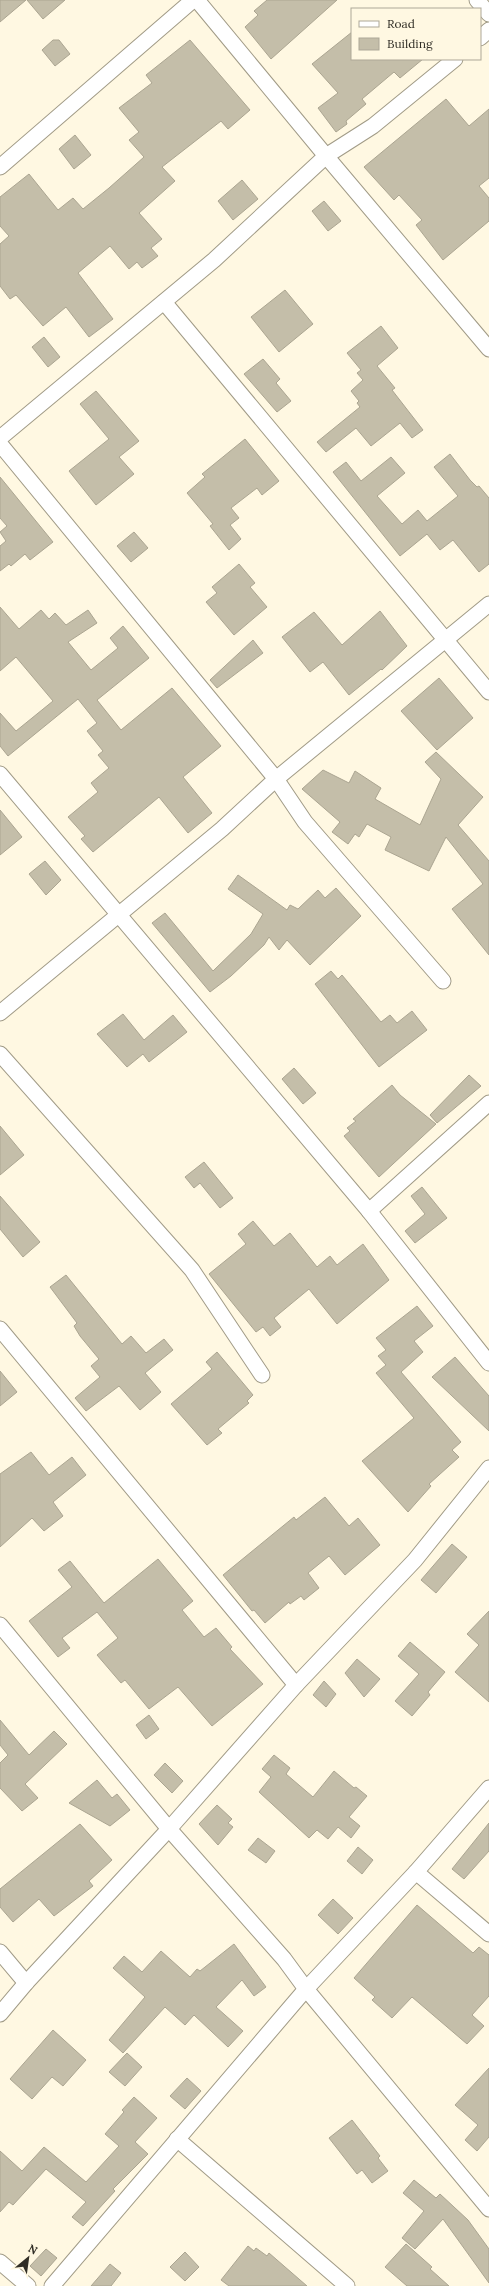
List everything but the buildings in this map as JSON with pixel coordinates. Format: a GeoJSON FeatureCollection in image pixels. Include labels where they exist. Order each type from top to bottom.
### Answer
{"type":"FeatureCollection","features":[{"type":"Feature","properties":{"kind":"street"},"geometry":{"type":"LineString","coordinates":[[0,167],[193,0]]}},
{"type":"Feature","properties":{"kind":"street"},"geometry":{"type":"LineString","coordinates":[[197,0],[489,349]]}},
{"type":"Feature","properties":{"kind":"street"},"geometry":{"type":"LineString","coordinates":[[477,0],[489,14]]}},
{"type":"Feature","properties":{"kind":"street"},"geometry":{"type":"LineString","coordinates":[[481,37],[489,30]]}},
{"type":"Feature","properties":{"kind":"street"},"geometry":{"type":"LineString","coordinates":[[0,438],[214,260],[326,156],[373,126],[454,60]]}},
{"type":"Feature","properties":{"kind":"street"},"geometry":{"type":"LineString","coordinates":[[164,302],[489,692]]}},
{"type":"Feature","properties":{"kind":"street"},"geometry":{"type":"LineString","coordinates":[[0,444],[276,779],[305,822],[443,981]]}},
{"type":"Feature","properties":{"kind":"street"},"geometry":{"type":"LineString","coordinates":[[0,1013],[120,916],[222,829],[276,779],[489,604]]}},
{"type":"Feature","properties":{"kind":"street"},"geometry":{"type":"LineString","coordinates":[[0,774],[369,1211],[489,1363]]}},
{"type":"Feature","properties":{"kind":"street"},"geometry":{"type":"LineString","coordinates":[[0,1054],[192,1270],[262,1375]]}},
{"type":"Feature","properties":{"kind":"street"},"geometry":{"type":"LineString","coordinates":[[369,1211],[489,1103]]}},
{"type":"Feature","properties":{"kind":"street"},"geometry":{"type":"LineString","coordinates":[[0,1329],[296,1685]]}},
{"type":"Feature","properties":{"kind":"street"},"geometry":{"type":"LineString","coordinates":[[0,2014],[26,1983],[169,1829],[296,1685],[415,1560],[489,1468]]}},
{"type":"Feature","properties":{"kind":"street"},"geometry":{"type":"LineString","coordinates":[[0,1625],[169,1829],[284,1959],[306,1989],[489,2209]]}},
{"type":"Feature","properties":{"kind":"street"},"geometry":{"type":"LineString","coordinates":[[52,2286],[306,1989],[416,1872],[489,1788]]}},
{"type":"Feature","properties":{"kind":"street"},"geometry":{"type":"LineString","coordinates":[[416,1872],[489,1934]]}},
{"type":"Feature","properties":{"kind":"street"},"geometry":{"type":"LineString","coordinates":[[0,1952],[26,1983]]}},
{"type":"Feature","properties":{"kind":"street"},"geometry":{"type":"LineString","coordinates":[[177,2139],[347,2286]]}},
{"type":"Feature","properties":{"kind":"street"},"geometry":{"type":"LineString","coordinates":[[0,2262],[28,2286]]}}]}
